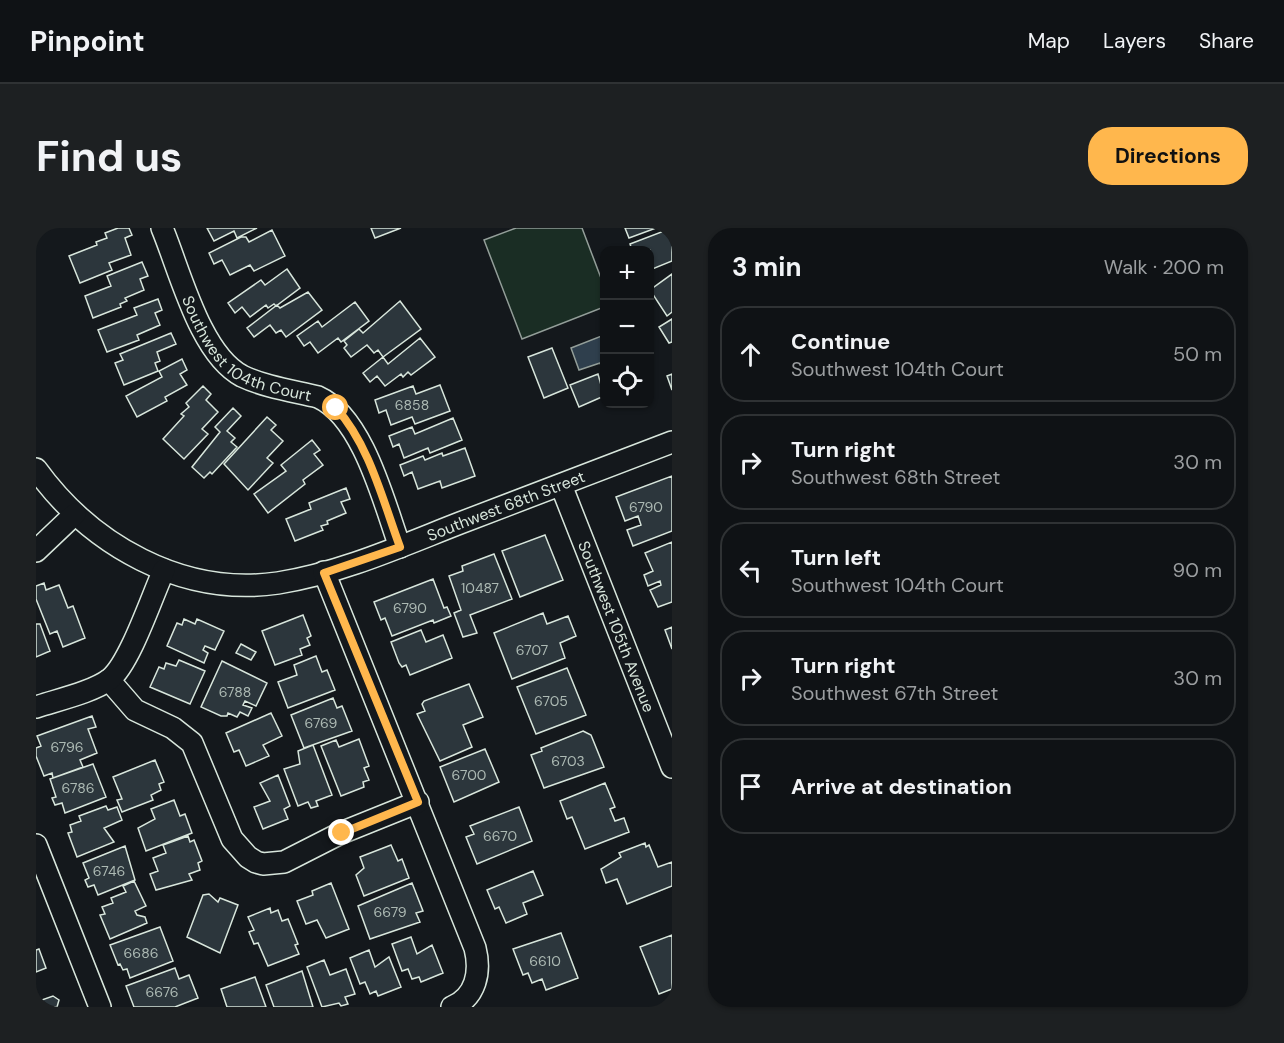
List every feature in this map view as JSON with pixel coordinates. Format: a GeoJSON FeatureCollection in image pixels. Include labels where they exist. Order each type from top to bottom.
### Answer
{"type":"FeatureCollection","features":[{"type":"Feature","properties":{"kind":"street","name":"Southwest 104th Court"},"geometry":{"type":"LineString","coordinates":[[162,228],[208,343],[222,362],[243,376],[328,401],[343,415],[366,458],[400,547]]}},
{"type":"Feature","properties":{"kind":"street","name":"Southwest 68th Street"},"geometry":{"type":"LineString","coordinates":[[36,469],[75,514],[112,544],[164,570],[203,580],[244,585],[277,583],[324,573],[400,547],[672,442]]}},
{"type":"Feature","properties":{"kind":"street","name":"Southwest 105th Avenue"},"geometry":{"type":"LineString","coordinates":[[561,485],[672,767]]}},
{"type":"Feature","properties":{"kind":"street"},"geometry":{"type":"LineString","coordinates":[[36,551],[75,514]]}},
{"type":"Feature","properties":{"kind":"street"},"geometry":{"type":"LineString","coordinates":[[36,708],[109,680],[126,657],[164,570]]}},
{"type":"Feature","properties":{"kind":"street"},"geometry":{"type":"LineString","coordinates":[[324,573],[475,948],[478,972],[473,989],[467,998],[452,1007]]}},
{"type":"Feature","properties":{"kind":"street"},"geometry":{"type":"LineString","coordinates":[[109,680],[135,710],[173,728],[192,743],[232,839],[248,857],[256,862],[264,864],[284,862],[342,833],[418,802]]}},
{"type":"Feature","properties":{"kind":"street"},"geometry":{"type":"LineString","coordinates":[[36,845],[100,1007]]}},
{"type":"Feature","properties":{"kind":"green space"},"geometry":{"type":"Polygon","coordinates":[[[516,228],[582,228],[600,275],[600,309],[522,339],[484,240],[516,228]]]}},
{"type":"Feature","properties":{"kind":"water"},"geometry":{"type":"Polygon","coordinates":[[[600,337],[600,363],[579,370],[571,348],[600,337]]]}},
{"type":"Feature","properties":{"kind":"building"},"geometry":{"type":"Polygon","coordinates":[[[118,228],[129,228],[132,235],[125,238],[131,255],[109,263],[112,270],[80,283],[69,256],[97,245],[96,242],[107,238],[105,233],[118,228]]]}},
{"type":"Feature","properties":{"kind":"building"},"geometry":{"type":"Polygon","coordinates":[[[207,228],[257,228],[237,238],[234,231],[214,241],[207,228]]]}},
{"type":"Feature","properties":{"kind":"building"},"geometry":{"type":"Polygon","coordinates":[[[371,228],[401,228],[375,238],[371,228]]]}},
{"type":"Feature","properties":{"kind":"building"},"geometry":{"type":"Polygon","coordinates":[[[625,228],[656,228],[629,238],[625,228]]]}},
{"type":"Feature","properties":{"kind":"building"},"geometry":{"type":"Polygon","coordinates":[[[672,228],[672,261],[654,268],[654,246],[631,246],[630,244],[672,228]]]}},
{"type":"Feature","properties":{"kind":"building"},"geometry":{"type":"Polygon","coordinates":[[[272,230],[285,256],[254,271],[250,265],[230,275],[222,260],[214,264],[209,253],[241,237],[246,237],[249,242],[272,230]]]}},
{"type":"Feature","properties":{"kind":"building"},"geometry":{"type":"Polygon","coordinates":[[[142,262],[148,276],[140,279],[144,290],[125,298],[127,301],[120,304],[121,307],[93,318],[85,296],[111,286],[107,276],[142,262]]]}},
{"type":"Feature","properties":{"kind":"building"},"geometry":{"type":"Polygon","coordinates":[[[287,269],[300,288],[276,306],[274,304],[268,308],[266,305],[250,317],[242,307],[235,313],[228,303],[261,280],[265,285],[287,269]]]}},
{"type":"Feature","properties":{"kind":"building"},"geometry":{"type":"Polygon","coordinates":[[[672,274],[672,312],[667,316],[654,296],[654,287],[672,274]]]}},
{"type":"Feature","properties":{"kind":"building"},"geometry":{"type":"Polygon","coordinates":[[[308,292],[322,310],[286,337],[281,330],[276,333],[270,325],[254,337],[247,328],[277,305],[280,308],[308,292]]]}},
{"type":"Feature","properties":{"kind":"building"},"geometry":{"type":"Polygon","coordinates":[[[158,299],[162,310],[155,313],[160,325],[137,335],[139,340],[107,352],[98,330],[137,315],[134,308],[158,299]]]}},
{"type":"Feature","properties":{"kind":"building"},"geometry":{"type":"Polygon","coordinates":[[[400,301],[421,329],[383,357],[378,350],[374,353],[367,345],[351,357],[344,348],[347,345],[344,341],[359,329],[363,333],[400,301]]]}},
{"type":"Feature","properties":{"kind":"building"},"geometry":{"type":"Polygon","coordinates":[[[355,302],[369,321],[341,342],[338,338],[318,353],[310,342],[304,346],[297,336],[318,321],[322,327],[355,302]]]}},
{"type":"Feature","properties":{"kind":"building"},"geometry":{"type":"Polygon","coordinates":[[[672,319],[672,342],[669,343],[659,327],[672,319]]]}},
{"type":"Feature","properties":{"kind":"building"},"geometry":{"type":"Polygon","coordinates":[[[171,333],[176,344],[157,352],[160,361],[155,363],[158,371],[124,385],[115,363],[123,360],[120,354],[171,333]]]}},
{"type":"Feature","properties":{"kind":"building"},"geometry":{"type":"Polygon","coordinates":[[[420,338],[435,357],[411,375],[408,372],[403,377],[401,374],[385,386],[377,376],[370,382],[363,373],[383,357],[388,364],[420,338]]]}},
{"type":"Feature","properties":{"kind":"building"},"geometry":{"type":"Polygon","coordinates":[[[552,348],[568,388],[544,398],[528,357],[552,348]]]}},
{"type":"Feature","properties":{"kind":"building"},"geometry":{"type":"Polygon","coordinates":[[[182,359],[187,370],[180,374],[187,385],[165,397],[167,401],[137,417],[126,396],[162,377],[159,371],[182,359]]]}},
{"type":"Feature","properties":{"kind":"building"},"geometry":{"type":"Polygon","coordinates":[[[598,374],[600,398],[579,407],[570,385],[598,374]]]}},
{"type":"Feature","properties":{"kind":"building"},"geometry":{"type":"Polygon","coordinates":[[[672,374],[672,390],[667,376],[672,374]]]}},
{"type":"Feature","properties":{"kind":"building"},"geometry":{"type":"Polygon","coordinates":[[[440,385],[450,411],[415,424],[412,417],[391,425],[386,410],[379,413],[375,400],[413,386],[416,394],[440,385]]]}},
{"type":"Feature","properties":{"kind":"building"},"geometry":{"type":"Polygon","coordinates":[[[203,386],[211,394],[206,400],[218,412],[202,429],[208,434],[184,459],[163,439],[184,416],[181,414],[189,407],[186,403],[203,386]]]}},
{"type":"Feature","properties":{"kind":"building"},"geometry":{"type":"Polygon","coordinates":[[[233,408],[241,416],[227,431],[235,438],[231,442],[237,447],[212,474],[210,472],[204,478],[192,467],[220,432],[215,427],[233,408]]]}},
{"type":"Feature","properties":{"kind":"building"},"geometry":{"type":"Polygon","coordinates":[[[267,417],[276,425],[271,430],[283,441],[267,458],[273,463],[248,490],[224,464],[267,417]]]}},
{"type":"Feature","properties":{"kind":"building"},"geometry":{"type":"Polygon","coordinates":[[[453,418],[462,440],[430,453],[428,448],[404,458],[399,444],[393,447],[389,436],[412,427],[415,434],[453,418]]]}},
{"type":"Feature","properties":{"kind":"building"},"geometry":{"type":"Polygon","coordinates":[[[312,440],[320,450],[314,454],[323,465],[303,480],[305,484],[268,513],[254,494],[286,471],[281,465],[312,440]]]}},
{"type":"Feature","properties":{"kind":"building"},"geometry":{"type":"Polygon","coordinates":[[[465,448],[475,476],[442,488],[440,481],[418,489],[412,472],[404,476],[400,465],[423,456],[425,460],[442,453],[443,456],[465,448]]]}},
{"type":"Feature","properties":{"kind":"building"},"geometry":{"type":"Polygon","coordinates":[[[672,476],[672,531],[633,546],[627,530],[641,525],[638,516],[625,521],[616,497],[672,476]]]}},
{"type":"Feature","properties":{"kind":"building"},"geometry":{"type":"Polygon","coordinates":[[[346,488],[350,499],[341,502],[346,513],[327,521],[328,524],[321,526],[323,530],[295,541],[286,519],[311,509],[309,503],[346,488]]]}},
{"type":"Feature","properties":{"kind":"building"},"geometry":{"type":"Polygon","coordinates":[[[545,535],[563,580],[520,597],[502,551],[545,535]]]}},
{"type":"Feature","properties":{"kind":"building"},"geometry":{"type":"Polygon","coordinates":[[[672,542],[672,602],[658,607],[650,590],[661,585],[660,581],[648,586],[644,575],[653,571],[645,553],[672,542]]]}},
{"type":"Feature","properties":{"kind":"building"},"geometry":{"type":"Polygon","coordinates":[[[494,554],[512,599],[470,615],[477,633],[463,637],[454,613],[461,610],[449,576],[463,571],[462,566],[494,554]]]}},
{"type":"Feature","properties":{"kind":"building"},"geometry":{"type":"Polygon","coordinates":[[[433,579],[444,608],[447,607],[451,616],[434,623],[433,620],[392,636],[385,618],[381,620],[374,602],[433,579]]]}},
{"type":"Feature","properties":{"kind":"building"},"geometry":{"type":"Polygon","coordinates":[[[44,583],[46,590],[59,585],[68,608],[73,606],[85,638],[63,647],[57,631],[50,634],[36,599],[36,586],[44,583]]]}},
{"type":"Feature","properties":{"kind":"building"},"geometry":{"type":"Polygon","coordinates":[[[543,613],[547,624],[568,616],[576,636],[560,643],[565,658],[512,679],[494,633],[543,613]]]}},
{"type":"Feature","properties":{"kind":"building"},"geometry":{"type":"Polygon","coordinates":[[[303,615],[311,636],[307,638],[310,645],[300,649],[302,655],[275,665],[262,631],[303,615]]]}},
{"type":"Feature","properties":{"kind":"building"},"geometry":{"type":"Polygon","coordinates":[[[184,619],[195,624],[197,619],[224,631],[215,650],[205,646],[203,650],[208,653],[204,663],[167,646],[177,623],[182,625],[184,619]]]}},
{"type":"Feature","properties":{"kind":"building"},"geometry":{"type":"Polygon","coordinates":[[[36,624],[40,624],[50,651],[36,657],[36,624]]]}},
{"type":"Feature","properties":{"kind":"building"},"geometry":{"type":"Polygon","coordinates":[[[672,627],[672,649],[665,630],[672,627]]]}},
{"type":"Feature","properties":{"kind":"building"},"geometry":{"type":"Polygon","coordinates":[[[421,630],[426,642],[443,635],[452,658],[410,675],[406,665],[402,667],[399,663],[391,642],[421,630]]]}},
{"type":"Feature","properties":{"kind":"building"},"geometry":{"type":"Polygon","coordinates":[[[241,644],[256,652],[251,660],[236,653],[241,644]]]}},
{"type":"Feature","properties":{"kind":"building"},"geometry":{"type":"Polygon","coordinates":[[[316,656],[322,672],[327,670],[335,690],[288,708],[278,682],[297,675],[294,665],[316,656]]]}},
{"type":"Feature","properties":{"kind":"building"},"geometry":{"type":"Polygon","coordinates":[[[179,660],[205,671],[190,704],[150,687],[159,667],[164,669],[166,663],[176,666],[179,660]]]}},
{"type":"Feature","properties":{"kind":"building"},"geometry":{"type":"Polygon","coordinates":[[[222,661],[267,683],[256,706],[245,701],[243,705],[252,708],[248,716],[240,712],[237,717],[228,713],[227,716],[221,716],[201,707],[222,661]]]}},
{"type":"Feature","properties":{"kind":"building"},"geometry":{"type":"Polygon","coordinates":[[[567,668],[586,715],[536,734],[517,687],[567,668]]]}},
{"type":"Feature","properties":{"kind":"building"},"geometry":{"type":"Polygon","coordinates":[[[469,684],[483,717],[463,725],[472,747],[440,761],[417,714],[425,711],[422,704],[424,701],[469,684]]]}},
{"type":"Feature","properties":{"kind":"building"},"geometry":{"type":"Polygon","coordinates":[[[333,698],[337,708],[342,706],[352,731],[304,748],[291,715],[333,698]]]}},
{"type":"Feature","properties":{"kind":"building"},"geometry":{"type":"Polygon","coordinates":[[[271,713],[282,736],[263,745],[269,756],[246,766],[239,750],[234,752],[226,733],[271,713]]]}},
{"type":"Feature","properties":{"kind":"building"},"geometry":{"type":"Polygon","coordinates":[[[92,716],[96,727],[88,729],[97,753],[80,760],[83,767],[53,778],[52,773],[44,776],[36,756],[36,748],[41,746],[37,736],[92,716]]]}},
{"type":"Feature","properties":{"kind":"building"},"geometry":{"type":"Polygon","coordinates":[[[583,731],[591,735],[604,767],[544,788],[531,755],[542,751],[541,748],[583,731]]]}},
{"type":"Feature","properties":{"kind":"building"},"geometry":{"type":"Polygon","coordinates":[[[359,739],[369,766],[364,768],[369,780],[363,782],[364,787],[341,796],[321,746],[336,740],[339,747],[359,739]]]}},
{"type":"Feature","properties":{"kind":"building"},"geometry":{"type":"Polygon","coordinates":[[[313,745],[332,795],[316,801],[318,806],[311,808],[308,802],[298,806],[284,769],[300,764],[298,751],[313,745]]]}},
{"type":"Feature","properties":{"kind":"building"},"geometry":{"type":"Polygon","coordinates":[[[485,749],[499,782],[454,802],[440,767],[485,749]]]}},
{"type":"Feature","properties":{"kind":"building"},"geometry":{"type":"Polygon","coordinates":[[[155,760],[164,782],[159,784],[161,790],[151,795],[153,800],[122,812],[117,800],[122,799],[113,777],[155,760]]]}},
{"type":"Feature","properties":{"kind":"building"},"geometry":{"type":"Polygon","coordinates":[[[93,764],[106,797],[65,813],[62,803],[55,805],[52,798],[56,797],[50,779],[93,764]]]}},
{"type":"Feature","properties":{"kind":"building"},"geometry":{"type":"Polygon","coordinates":[[[278,775],[290,806],[284,809],[288,819],[263,829],[254,807],[270,801],[260,783],[278,775]]]}},
{"type":"Feature","properties":{"kind":"building"},"geometry":{"type":"Polygon","coordinates":[[[605,783],[615,807],[610,809],[615,821],[624,818],[629,832],[585,849],[572,817],[567,819],[560,801],[605,783]]]}},
{"type":"Feature","properties":{"kind":"building"},"geometry":{"type":"Polygon","coordinates":[[[174,800],[180,816],[185,814],[192,833],[146,851],[138,828],[155,819],[151,809],[174,800]]]}},
{"type":"Feature","properties":{"kind":"building"},"geometry":{"type":"Polygon","coordinates":[[[106,806],[108,810],[117,807],[122,820],[104,828],[114,842],[77,857],[68,833],[72,832],[70,825],[81,821],[79,816],[106,806]]]}},
{"type":"Feature","properties":{"kind":"building"},"geometry":{"type":"Polygon","coordinates":[[[519,807],[532,841],[477,864],[466,837],[474,834],[470,826],[519,807]]]}},
{"type":"Feature","properties":{"kind":"building"},"geometry":{"type":"Polygon","coordinates":[[[188,836],[190,842],[194,840],[202,861],[198,863],[200,870],[189,874],[192,880],[156,890],[150,874],[158,871],[153,858],[166,853],[163,845],[188,836]]]}},
{"type":"Feature","properties":{"kind":"building"},"geometry":{"type":"Polygon","coordinates":[[[645,843],[646,847],[649,845],[658,867],[672,862],[672,886],[627,904],[617,879],[606,883],[601,869],[621,857],[619,853],[645,843]]]}},
{"type":"Feature","properties":{"kind":"building"},"geometry":{"type":"Polygon","coordinates":[[[391,845],[398,861],[402,859],[409,878],[364,896],[356,875],[364,868],[360,857],[391,845]]]}},
{"type":"Feature","properties":{"kind":"building"},"geometry":{"type":"Polygon","coordinates":[[[125,846],[135,880],[98,895],[94,885],[88,887],[85,880],[89,878],[83,863],[125,846]]]}},
{"type":"Feature","properties":{"kind":"building"},"geometry":{"type":"Polygon","coordinates":[[[533,871],[543,895],[523,903],[527,914],[506,923],[499,907],[495,909],[487,890],[533,871]]]}},
{"type":"Feature","properties":{"kind":"building"},"geometry":{"type":"Polygon","coordinates":[[[134,881],[146,906],[135,911],[137,915],[145,917],[147,923],[110,939],[100,915],[105,914],[102,907],[113,903],[111,898],[126,892],[123,886],[134,881]]]}},
{"type":"Feature","properties":{"kind":"building"},"geometry":{"type":"Polygon","coordinates":[[[331,883],[349,929],[326,938],[317,920],[306,924],[297,901],[313,895],[312,891],[331,883]]]}},
{"type":"Feature","properties":{"kind":"building"},"geometry":{"type":"Polygon","coordinates":[[[412,883],[423,911],[416,913],[420,922],[370,939],[358,906],[412,883]]]}},
{"type":"Feature","properties":{"kind":"building"},"geometry":{"type":"Polygon","coordinates":[[[209,894],[218,902],[220,898],[238,905],[220,953],[187,937],[203,895],[209,894]]]}},
{"type":"Feature","properties":{"kind":"building"},"geometry":{"type":"Polygon","coordinates":[[[270,908],[271,913],[278,910],[282,921],[288,919],[298,944],[295,945],[299,954],[268,966],[258,943],[254,944],[249,932],[254,930],[248,917],[270,908]]]}},
{"type":"Feature","properties":{"kind":"building"},"geometry":{"type":"Polygon","coordinates":[[[160,927],[173,961],[130,978],[127,969],[123,970],[120,964],[118,965],[110,945],[160,927]]]}},
{"type":"Feature","properties":{"kind":"building"},"geometry":{"type":"Polygon","coordinates":[[[561,933],[578,978],[546,990],[542,979],[532,983],[528,973],[523,975],[513,949],[561,933]]]}},
{"type":"Feature","properties":{"kind":"building"},"geometry":{"type":"Polygon","coordinates":[[[672,935],[672,989],[659,994],[640,947],[672,935]]]}},
{"type":"Feature","properties":{"kind":"building"},"geometry":{"type":"Polygon","coordinates":[[[411,937],[417,954],[432,945],[443,973],[421,982],[419,977],[412,979],[408,969],[402,971],[392,944],[411,937]]]}},
{"type":"Feature","properties":{"kind":"building"},"geometry":{"type":"Polygon","coordinates":[[[39,949],[46,968],[36,972],[36,950],[39,949]]]}},
{"type":"Feature","properties":{"kind":"building"},"geometry":{"type":"Polygon","coordinates":[[[369,950],[375,967],[389,957],[401,987],[378,996],[376,991],[370,994],[365,982],[360,984],[350,958],[369,950]]]}},
{"type":"Feature","properties":{"kind":"building"},"geometry":{"type":"Polygon","coordinates":[[[324,960],[330,975],[346,969],[355,994],[345,997],[348,1004],[341,1006],[339,1003],[322,1007],[307,967],[324,960]]]}},
{"type":"Feature","properties":{"kind":"building"},"geometry":{"type":"Polygon","coordinates":[[[175,968],[179,979],[189,975],[198,998],[175,1007],[134,1007],[126,986],[175,968]]]}},
{"type":"Feature","properties":{"kind":"building"},"geometry":{"type":"Polygon","coordinates":[[[302,971],[313,1007],[274,1007],[266,985],[302,971]]]}},
{"type":"Feature","properties":{"kind":"building"},"geometry":{"type":"Polygon","coordinates":[[[255,977],[266,1007],[227,1007],[221,989],[255,977]]]}},
{"type":"Feature","properties":{"kind":"building"},"geometry":{"type":"Polygon","coordinates":[[[53,996],[59,1000],[57,1007],[36,1007],[36,1002],[53,996]]]}},
{"type":"Feature","properties":{"kind":"route"},"geometry":{"type":"LineString","coordinates":[[336,408],[343,415],[366,458],[400,547],[324,573],[418,802],[342,833]]}}]}
